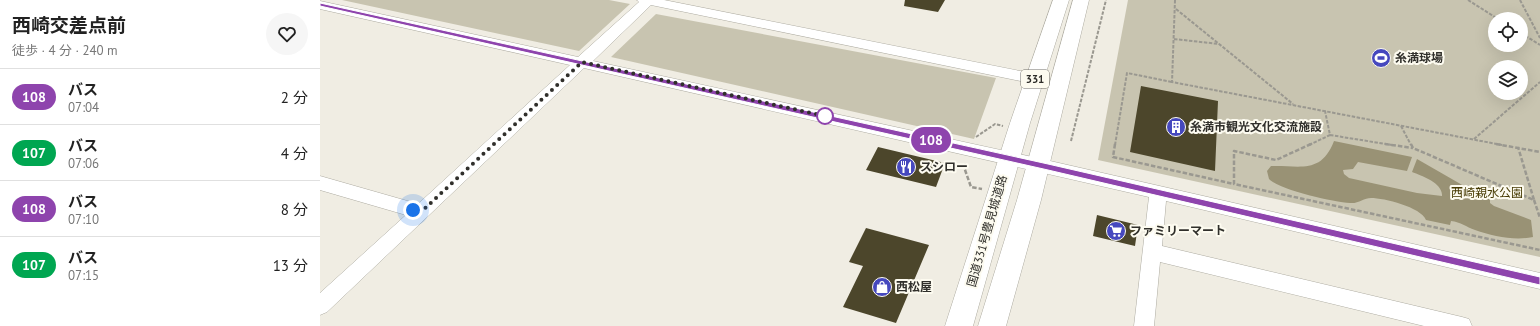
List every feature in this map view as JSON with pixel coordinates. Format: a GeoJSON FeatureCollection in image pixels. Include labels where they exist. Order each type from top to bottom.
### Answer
{"type":"FeatureCollection","features":[{"type":"Feature","properties":{"kind":"highway","name":"国道331号豊見城道路"},"geometry":{"type":"LineString","coordinates":[[959,326],[1009,158],[1061,0]]}},
{"type":"Feature","properties":{"kind":"highway","name":"331"},"geometry":{"type":"LineString","coordinates":[[992,326],[1008,274],[1081,0]]}},
{"type":"Feature","properties":{"kind":"highway","name":"331"},"geometry":{"type":"LineString","coordinates":[[1007,326],[1008,274]]}},
{"type":"Feature","properties":{"kind":"street"},"geometry":{"type":"LineString","coordinates":[[320,306],[647,0],[1035,79]]}},
{"type":"Feature","properties":{"kind":"street"},"geometry":{"type":"LineString","coordinates":[[320,5],[1037,164],[1539,284]]}},
{"type":"Feature","properties":{"kind":"street"},"geometry":{"type":"LineString","coordinates":[[320,183],[421,212]]}},
{"type":"Feature","properties":{"kind":"street"},"geometry":{"type":"LineString","coordinates":[[1144,326],[1158,193]]}},
{"type":"Feature","properties":{"kind":"street"},"geometry":{"type":"LineString","coordinates":[[1152,252],[1462,326]]}},
{"type":"Feature","properties":{"kind":"path"},"geometry":{"type":"LineString","coordinates":[[1072,141],[1106,0]]}},
{"type":"Feature","properties":{"kind":"path"},"geometry":{"type":"LineString","coordinates":[[1172,82],[1175,0]]}},
{"type":"Feature","properties":{"kind":"path"},"geometry":{"type":"LineString","coordinates":[[1468,0],[1488,13]]}},
{"type":"Feature","properties":{"kind":"path"},"geometry":{"type":"LineString","coordinates":[[1520,0],[1540,38]]}},
{"type":"Feature","properties":{"kind":"path"},"geometry":{"type":"LineString","coordinates":[[1175,8],[1294,105]]}},
{"type":"Feature","properties":{"kind":"path"},"geometry":{"type":"LineString","coordinates":[[1528,37],[1540,45]]}},
{"type":"Feature","properties":{"kind":"path"},"geometry":{"type":"LineString","coordinates":[[1174,38],[1219,44]]}},
{"type":"Feature","properties":{"kind":"path"},"geometry":{"type":"LineString","coordinates":[[1540,152],[1127,73],[1113,156],[1234,184],[1540,250]]}},
{"type":"Feature","properties":{"kind":"path"},"geometry":{"type":"LineString","coordinates":[[1474,139],[1540,82]]}},
{"type":"Feature","properties":{"kind":"path"},"geometry":{"type":"LineString","coordinates":[[1325,111],[1330,135]]}},
{"type":"Feature","properties":{"kind":"path"},"geometry":{"type":"LineString","coordinates":[[974,144],[977,136],[995,124],[1010,127]]}},
{"type":"Feature","properties":{"kind":"path"},"geometry":{"type":"LineString","coordinates":[[1401,125],[1413,148]]}},
{"type":"Feature","properties":{"kind":"path"},"geometry":{"type":"LineString","coordinates":[[1234,184],[1234,151],[1276,160],[1330,135],[1413,148],[1534,200]]}},
{"type":"Feature","properties":{"kind":"path"},"geometry":{"type":"LineString","coordinates":[[1518,147],[1540,218]]}},
{"type":"Feature","properties":{"kind":"path"},"geometry":{"type":"LineString","coordinates":[[966,164],[964,167],[971,186],[986,190]]}},
{"type":"Feature","properties":{"kind":"green space"},"geometry":{"type":"Polygon","coordinates":[[[342,0],[609,0],[630,4],[579,51],[342,0]]]}},
{"type":"Feature","properties":{"kind":"green space","name":"西崎親水公園"},"geometry":{"type":"Polygon","coordinates":[[[1128,0],[1540,0],[1540,257],[1098,160],[1128,0]]]}},
{"type":"Feature","properties":{"kind":"green space"},"geometry":{"type":"Polygon","coordinates":[[[656,14],[996,78],[974,139],[611,57],[656,14]]]}},
{"type":"Feature","properties":{"kind":"shaded area"},"geometry":{"type":"Polygon","coordinates":[[[1334,141],[1412,157],[1407,171],[1358,162],[1353,169],[1343,170],[1344,174],[1349,178],[1417,193],[1442,196],[1439,187],[1436,184],[1412,172],[1417,159],[1464,186],[1490,197],[1490,203],[1494,206],[1531,220],[1533,237],[1504,237],[1475,230],[1461,223],[1451,221],[1450,225],[1426,220],[1423,215],[1410,207],[1384,200],[1371,198],[1356,203],[1350,203],[1320,198],[1284,187],[1269,179],[1267,171],[1271,166],[1300,167],[1316,164],[1329,152],[1334,141]]]}},
{"type":"Feature","properties":{"kind":"building"},"geometry":{"type":"Polygon","coordinates":[[[905,0],[945,0],[938,12],[904,6],[905,0]]]}},
{"type":"Feature","properties":{"kind":"building","name":"糸満市観光文化交流施設"},"geometry":{"type":"Polygon","coordinates":[[[1141,86],[1218,101],[1215,171],[1130,152],[1141,86]]]}},
{"type":"Feature","properties":{"kind":"building","name":"スシロー"},"geometry":{"type":"Polygon","coordinates":[[[878,147],[945,163],[936,187],[866,170],[878,147]]]}},
{"type":"Feature","properties":{"kind":"building","name":"ファミリーマート"},"geometry":{"type":"Polygon","coordinates":[[[1097,215],[1138,225],[1135,246],[1093,236],[1097,215]]]}},
{"type":"Feature","properties":{"kind":"building","name":"西松屋"},"geometry":{"type":"Polygon","coordinates":[[[866,228],[929,245],[896,323],[843,307],[863,266],[849,262],[866,228]]]}},
{"type":"Feature","properties":{"kind":"bus line","name":"108"},"geometry":{"type":"LineString","coordinates":[[320,5],[582,62],[1048,167],[1540,281]]}},
{"type":"Feature","properties":{"kind":"place","name":"糸満球場"},"geometry":{"type":"Point","coordinates":[1381,58]}},
{"type":"Feature","properties":{"kind":"place","name":"糸満市観光文化交流施設"},"geometry":{"type":"Point","coordinates":[1176,127]}},
{"type":"Feature","properties":{"kind":"place","name":"スシロー"},"geometry":{"type":"Point","coordinates":[906,167]}},
{"type":"Feature","properties":{"kind":"place","name":"ファミリーマート"},"geometry":{"type":"Point","coordinates":[1116,231]}},
{"type":"Feature","properties":{"kind":"place","name":"西松屋"},"geometry":{"type":"Point","coordinates":[882,287]}},
{"type":"Feature","properties":{"kind":"route"},"geometry":{"type":"LineString","coordinates":[[413,210],[421,212],[582,62],[826,117],[825,116]]}}]}
